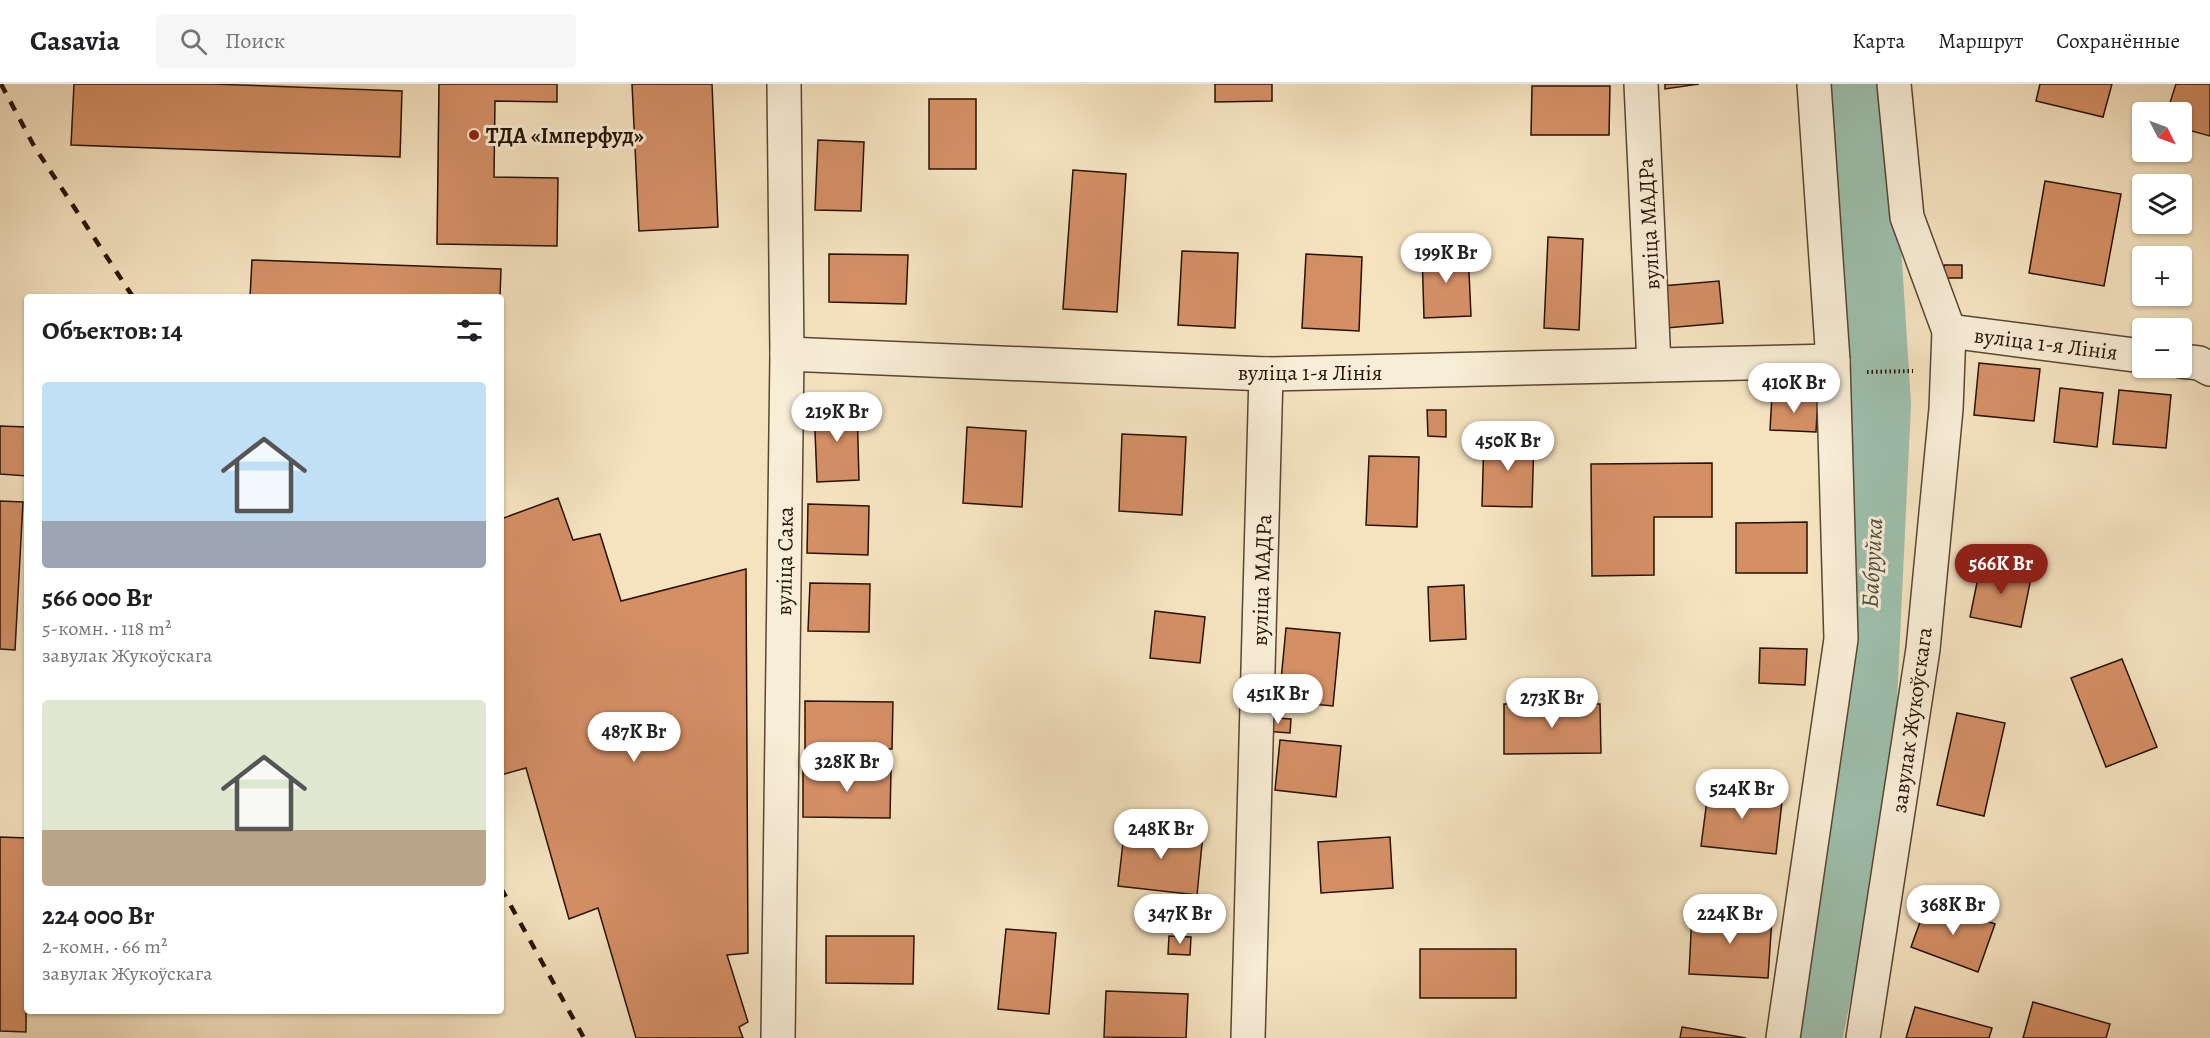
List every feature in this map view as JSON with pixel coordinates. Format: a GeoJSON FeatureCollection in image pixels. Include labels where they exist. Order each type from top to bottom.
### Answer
{"type":"FeatureCollection","features":[{"type":"Feature","properties":{"kind":"street","name":"вуліца Сака"},"geometry":{"type":"LineString","coordinates":[[778,1038],[787,354],[784,84]]}},
{"type":"Feature","properties":{"kind":"street","name":"вуліца МАДРа"},"geometry":{"type":"LineString","coordinates":[[1641,84],[1654,365]]}},
{"type":"Feature","properties":{"kind":"street"},"geometry":{"type":"LineString","coordinates":[[1783,1038],[1841,639],[1833,361],[1814,84]]}},
{"type":"Feature","properties":{"kind":"street","name":"завулак Жукоўскага"},"geometry":{"type":"LineString","coordinates":[[1863,1038],[1923,649],[1946,409],[1949,331],[1907,218],[1893,84]]}},
{"type":"Feature","properties":{"kind":"street","name":"вуліца 1-я Лінія"},"geometry":{"type":"LineString","coordinates":[[1949,331],[2132,355]]}},
{"type":"Feature","properties":{"kind":"street","name":"вуліца 1-я Лінія"},"geometry":{"type":"LineString","coordinates":[[787,354],[1266,374],[1833,361]]}},
{"type":"Feature","properties":{"kind":"street"},"geometry":{"type":"LineString","coordinates":[[2192,362],[2210,369]]}},
{"type":"Feature","properties":{"kind":"street","name":"вуліца МАДРа"},"geometry":{"type":"LineString","coordinates":[[1248,1038],[1266,374]]}},
{"type":"Feature","properties":{"kind":"path"},"geometry":{"type":"LineString","coordinates":[[1865,372],[1910,371]]}},
{"type":"Feature","properties":{"kind":"building"},"geometry":{"type":"Polygon","coordinates":[[[74,84],[212,84],[402,91],[400,157],[71,145],[74,84]]]}},
{"type":"Feature","properties":{"kind":"building"},"geometry":{"type":"Polygon","coordinates":[[[439,84],[557,84],[557,102],[495,101],[494,177],[558,178],[557,246],[437,244],[439,84]]]}},
{"type":"Feature","properties":{"kind":"building"},"geometry":{"type":"Polygon","coordinates":[[[632,84],[712,84],[718,227],[639,231],[632,84]]]}},
{"type":"Feature","properties":{"kind":"building"},"geometry":{"type":"Polygon","coordinates":[[[1215,84],[1272,84],[1272,101],[1215,102],[1215,84]]]}},
{"type":"Feature","properties":{"kind":"building"},"geometry":{"type":"Polygon","coordinates":[[[1665,84],[1699,84],[1665,89],[1665,84]]]}},
{"type":"Feature","properties":{"kind":"building"},"geometry":{"type":"Polygon","coordinates":[[[2040,84],[2112,84],[2103,117],[2036,101],[2040,84]]]}},
{"type":"Feature","properties":{"kind":"building"},"geometry":{"type":"Polygon","coordinates":[[[2176,84],[2210,84],[2210,136],[2192,131],[2192,102],[2170,102],[2176,84]]]}},
{"type":"Feature","properties":{"kind":"building"},"geometry":{"type":"Polygon","coordinates":[[[1532,86],[1610,86],[1609,135],[1531,135],[1532,86]]]}},
{"type":"Feature","properties":{"kind":"building"},"geometry":{"type":"Polygon","coordinates":[[[929,99],[976,99],[976,169],[929,169],[929,99]]]}},
{"type":"Feature","properties":{"kind":"building"},"geometry":{"type":"Polygon","coordinates":[[[818,140],[864,142],[861,211],[815,210],[818,140]]]}},
{"type":"Feature","properties":{"kind":"building"},"geometry":{"type":"Polygon","coordinates":[[[1073,170],[1126,174],[1117,312],[1063,309],[1073,170]]]}},
{"type":"Feature","properties":{"kind":"building"},"geometry":{"type":"Polygon","coordinates":[[[2045,181],[2121,194],[2104,286],[2029,273],[2045,181]]]}},
{"type":"Feature","properties":{"kind":"building"},"geometry":{"type":"Polygon","coordinates":[[[1548,237],[1583,239],[1579,330],[1544,328],[1548,237]]]}},
{"type":"Feature","properties":{"kind":"building"},"geometry":{"type":"Polygon","coordinates":[[[1468,250],[1471,316],[1424,318],[1422,252],[1468,250]]]}},
{"type":"Feature","properties":{"kind":"building"},"geometry":{"type":"Polygon","coordinates":[[[1182,251],[1238,253],[1235,328],[1178,325],[1182,251]]]}},
{"type":"Feature","properties":{"kind":"building"},"geometry":{"type":"Polygon","coordinates":[[[829,254],[908,255],[906,304],[829,302],[829,254]]]}},
{"type":"Feature","properties":{"kind":"building"},"geometry":{"type":"Polygon","coordinates":[[[1306,254],[1362,257],[1359,331],[1302,328],[1306,254]]]}},
{"type":"Feature","properties":{"kind":"building"},"geometry":{"type":"Polygon","coordinates":[[[252,260],[501,269],[500,294],[250,294],[252,260]]]}},
{"type":"Feature","properties":{"kind":"building"},"geometry":{"type":"Polygon","coordinates":[[[1944,265],[1962,265],[1962,278],[1944,278],[1944,265]]]}},
{"type":"Feature","properties":{"kind":"building"},"geometry":{"type":"Polygon","coordinates":[[[1719,281],[1723,323],[1666,328],[1662,286],[1719,281]]]}},
{"type":"Feature","properties":{"kind":"building"},"geometry":{"type":"Polygon","coordinates":[[[1979,363],[2040,369],[2034,421],[1974,415],[1979,363]]]}},
{"type":"Feature","properties":{"kind":"building"},"geometry":{"type":"Polygon","coordinates":[[[2060,388],[2103,393],[2097,447],[2054,442],[2060,388]]]}},
{"type":"Feature","properties":{"kind":"building"},"geometry":{"type":"Polygon","coordinates":[[[2119,390],[2171,395],[2166,448],[2113,444],[2119,390]]]}},
{"type":"Feature","properties":{"kind":"building"},"geometry":{"type":"Polygon","coordinates":[[[1772,395],[1818,397],[1816,432],[1770,430],[1772,395]]]}},
{"type":"Feature","properties":{"kind":"building"},"geometry":{"type":"Polygon","coordinates":[[[857,404],[859,480],[817,482],[814,405],[857,404]]]}},
{"type":"Feature","properties":{"kind":"building"},"geometry":{"type":"Polygon","coordinates":[[[1427,410],[1446,410],[1446,437],[1428,436],[1427,410]]]}},
{"type":"Feature","properties":{"kind":"building"},"geometry":{"type":"Polygon","coordinates":[[[0,426],[24,427],[24,476],[0,474],[0,426]]]}},
{"type":"Feature","properties":{"kind":"building"},"geometry":{"type":"Polygon","coordinates":[[[967,427],[1026,431],[1022,507],[963,503],[967,427]]]}},
{"type":"Feature","properties":{"kind":"building"},"geometry":{"type":"Polygon","coordinates":[[[1122,434],[1186,437],[1182,515],[1119,511],[1122,434]]]}},
{"type":"Feature","properties":{"kind":"building"},"geometry":{"type":"Polygon","coordinates":[[[1484,436],[1534,437],[1532,507],[1482,506],[1484,436]]]}},
{"type":"Feature","properties":{"kind":"building"},"geometry":{"type":"Polygon","coordinates":[[[1369,456],[1419,457],[1417,527],[1366,525],[1369,456]]]}},
{"type":"Feature","properties":{"kind":"building"},"geometry":{"type":"Polygon","coordinates":[[[1712,463],[1712,517],[1654,517],[1654,575],[1592,576],[1591,464],[1712,463]]]}},
{"type":"Feature","properties":{"kind":"building"},"geometry":{"type":"Polygon","coordinates":[[[558,498],[573,540],[600,534],[621,601],[746,569],[748,953],[727,955],[748,1022],[739,1027],[743,1038],[636,1038],[598,908],[569,919],[526,768],[504,774],[504,518],[558,498]]]}},
{"type":"Feature","properties":{"kind":"building"},"geometry":{"type":"Polygon","coordinates":[[[0,501],[23,502],[15,650],[0,649],[0,501]]]}},
{"type":"Feature","properties":{"kind":"building"},"geometry":{"type":"Polygon","coordinates":[[[808,504],[869,506],[868,555],[807,553],[808,504]]]}},
{"type":"Feature","properties":{"kind":"building"},"geometry":{"type":"Polygon","coordinates":[[[1807,522],[1807,573],[1736,573],[1736,523],[1807,522]]]}},
{"type":"Feature","properties":{"kind":"building"},"geometry":{"type":"Polygon","coordinates":[[[1981,563],[2032,573],[2021,627],[1970,617],[1981,563]]]}},
{"type":"Feature","properties":{"kind":"building"},"geometry":{"type":"Polygon","coordinates":[[[810,583],[870,584],[869,632],[808,631],[810,583]]]}},
{"type":"Feature","properties":{"kind":"building"},"geometry":{"type":"Polygon","coordinates":[[[1464,585],[1466,639],[1430,641],[1428,587],[1464,585]]]}},
{"type":"Feature","properties":{"kind":"building"},"geometry":{"type":"Polygon","coordinates":[[[1155,611],[1205,617],[1200,663],[1150,658],[1155,611]]]}},
{"type":"Feature","properties":{"kind":"building"},"geometry":{"type":"Polygon","coordinates":[[[1286,628],[1340,633],[1333,706],[1279,701],[1286,628]]]}},
{"type":"Feature","properties":{"kind":"building"},"geometry":{"type":"Polygon","coordinates":[[[1760,648],[1807,649],[1805,685],[1759,683],[1760,648]]]}},
{"type":"Feature","properties":{"kind":"building"},"geometry":{"type":"Polygon","coordinates":[[[2122,659],[2157,747],[2106,767],[2071,678],[2122,659]]]}},
{"type":"Feature","properties":{"kind":"building"},"geometry":{"type":"Polygon","coordinates":[[[805,701],[893,702],[892,749],[805,749],[805,701]]]}},
{"type":"Feature","properties":{"kind":"building"},"geometry":{"type":"Polygon","coordinates":[[[1504,704],[1600,704],[1601,753],[1504,754],[1504,704]]]}},
{"type":"Feature","properties":{"kind":"building"},"geometry":{"type":"Polygon","coordinates":[[[1957,713],[2005,723],[1984,816],[1937,805],[1957,713]]]}},
{"type":"Feature","properties":{"kind":"building"},"geometry":{"type":"Polygon","coordinates":[[[1265,717],[1291,719],[1290,733],[1264,731],[1265,717]]]}},
{"type":"Feature","properties":{"kind":"building"},"geometry":{"type":"Polygon","coordinates":[[[1280,740],[1341,746],[1336,797],[1275,790],[1280,740]]]}},
{"type":"Feature","properties":{"kind":"building"},"geometry":{"type":"Polygon","coordinates":[[[803,769],[891,770],[890,818],[803,817],[803,769]]]}},
{"type":"Feature","properties":{"kind":"building"},"geometry":{"type":"Polygon","coordinates":[[[1709,785],[1783,793],[1776,854],[1701,846],[1709,785]]]}},
{"type":"Feature","properties":{"kind":"building"},"geometry":{"type":"Polygon","coordinates":[[[1125,825],[1203,834],[1197,895],[1118,886],[1125,825]]]}},
{"type":"Feature","properties":{"kind":"building"},"geometry":{"type":"Polygon","coordinates":[[[0,837],[24,838],[24,1014],[26,1014],[26,1032],[0,1031],[0,837]]]}},
{"type":"Feature","properties":{"kind":"building"},"geometry":{"type":"Polygon","coordinates":[[[1390,837],[1393,888],[1321,893],[1318,842],[1390,837]]]}},
{"type":"Feature","properties":{"kind":"building"},"geometry":{"type":"Polygon","coordinates":[[[1928,900],[1995,924],[1978,972],[1911,947],[1928,900]]]}},
{"type":"Feature","properties":{"kind":"building"},"geometry":{"type":"Polygon","coordinates":[[[1692,912],[1772,917],[1768,978],[1689,974],[1692,912]]]}},
{"type":"Feature","properties":{"kind":"building"},"geometry":{"type":"Polygon","coordinates":[[[1006,929],[1056,933],[1049,1014],[998,1009],[1006,929]]]}},
{"type":"Feature","properties":{"kind":"building"},"geometry":{"type":"Polygon","coordinates":[[[826,936],[914,936],[913,984],[826,983],[826,936]]]}},
{"type":"Feature","properties":{"kind":"building"},"geometry":{"type":"Polygon","coordinates":[[[1169,936],[1191,937],[1190,955],[1168,954],[1169,936]]]}},
{"type":"Feature","properties":{"kind":"building"},"geometry":{"type":"Polygon","coordinates":[[[1420,949],[1516,949],[1516,998],[1420,998],[1420,949]]]}},
{"type":"Feature","properties":{"kind":"building"},"geometry":{"type":"Polygon","coordinates":[[[1106,991],[1188,994],[1186,1038],[1104,1037],[1106,991]]]}},
{"type":"Feature","properties":{"kind":"building"},"geometry":{"type":"Polygon","coordinates":[[[2033,1002],[2110,1024],[2106,1038],[2023,1038],[2033,1002]]]}},
{"type":"Feature","properties":{"kind":"building"},"geometry":{"type":"Polygon","coordinates":[[[1915,1007],[1992,1028],[1989,1038],[1906,1038],[1915,1007]]]}},
{"type":"Feature","properties":{"kind":"building"},"geometry":{"type":"Polygon","coordinates":[[[1682,1027],[1746,1038],[1680,1038],[1682,1027]]]}},
{"type":"Feature","properties":{"kind":"waterway","name":"Бабруйка"},"geometry":{"type":"LineString","coordinates":[[1810,1038],[1843,877],[1865,701],[1879,404],[1865,184],[1853,84]]}},
{"type":"Feature","properties":{"kind":"railway"},"geometry":{"type":"LineString","coordinates":[[1,84],[34,146],[131,294]]}},
{"type":"Feature","properties":{"kind":"railway"},"geometry":{"type":"LineString","coordinates":[[504,893],[584,1038]]}},
{"type":"Feature","properties":{"kind":"place","name":"ТДА «Імперфуд»"},"geometry":{"type":"Point","coordinates":[474,135]}}]}
